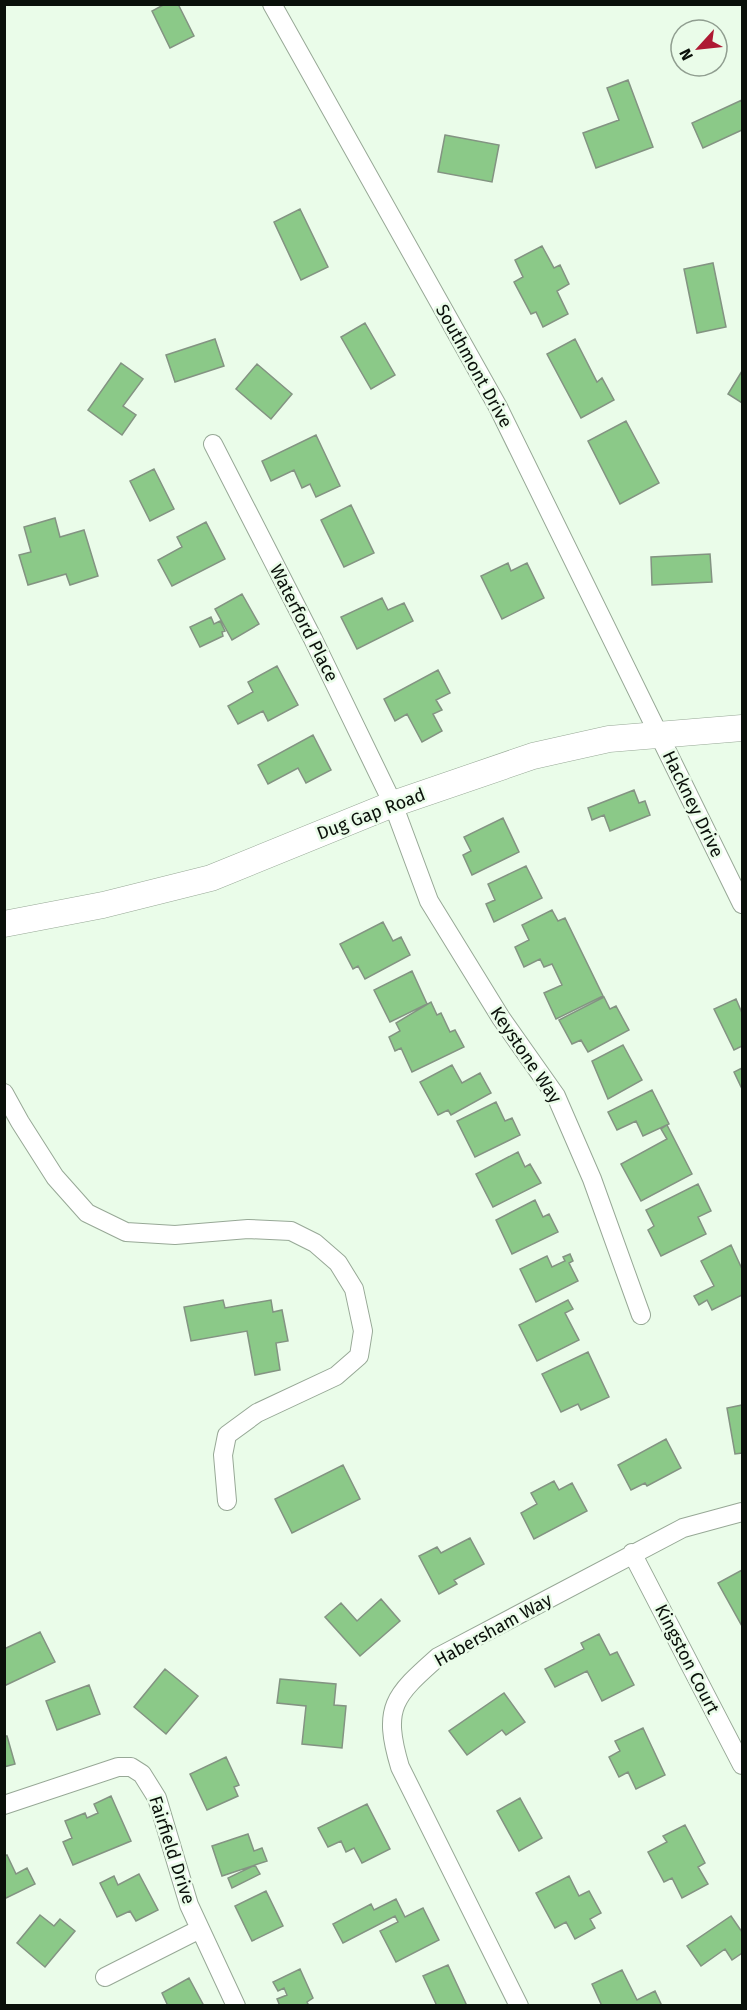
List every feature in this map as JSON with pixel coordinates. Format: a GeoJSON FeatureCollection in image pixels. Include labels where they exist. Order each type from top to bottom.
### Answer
{"type":"FeatureCollection","features":[{"type":"Feature","properties":{"kind":"street","name":"Southmont Drive"},"geometry":{"type":"LineString","coordinates":[[272,4],[498,407],[660,736]]}},
{"type":"Feature","properties":{"kind":"street","name":"Waterford Place"},"geometry":{"type":"LineString","coordinates":[[213,444],[313,639],[393,804]]}},
{"type":"Feature","properties":{"kind":"street","name":"Dug Gap Road"},"geometry":{"type":"LineString","coordinates":[[4,924],[103,905],[211,878],[393,804],[533,756],[609,740],[742,728]]}},
{"type":"Feature","properties":{"kind":"street","name":"Hackney Drive"},"geometry":{"type":"LineString","coordinates":[[660,736],[742,904]]}},
{"type":"Feature","properties":{"kind":"street","name":"Keystone Way"},"geometry":{"type":"LineString","coordinates":[[393,804],[429,901],[501,1018],[556,1096],[592,1179],[641,1314]]}},
{"type":"Feature","properties":{"kind":"street"},"geometry":{"type":"LineString","coordinates":[[4,1092],[20,1122],[55,1176],[87,1213],[126,1232],[175,1235],[248,1229],[291,1231],[315,1243],[338,1263],[354,1289],[363,1331],[358,1356],[336,1376],[257,1413],[227,1436],[223,1455],[227,1501]]}},
{"type":"Feature","properties":{"kind":"street","name":"Habersham Way"},"geometry":{"type":"LineString","coordinates":[[519,2006],[400,1767],[390,1736],[393,1705],[405,1686],[438,1657],[682,1528],[742,1512]]}},
{"type":"Feature","properties":{"kind":"street","name":"Kingston Court"},"geometry":{"type":"LineString","coordinates":[[632,1553],[742,1765]]}},
{"type":"Feature","properties":{"kind":"street","name":"Fairfield Drive"},"geometry":{"type":"LineString","coordinates":[[4,1805],[118,1767],[131,1767],[142,1774],[157,1798],[189,1905],[236,2006]]}},
{"type":"Feature","properties":{"kind":"street"},"geometry":{"type":"LineString","coordinates":[[105,1977],[200,1929]]}},
{"type":"Feature","properties":{"kind":"building"},"geometry":{"type":"Polygon","coordinates":[[[165,4],[178,4],[194,36],[170,48],[152,11],[165,4]]]}},
{"type":"Feature","properties":{"kind":"building"},"geometry":{"type":"Polygon","coordinates":[[[628,80],[653,147],[596,168],[583,133],[619,120],[607,88],[628,80]]]}},
{"type":"Feature","properties":{"kind":"building"},"geometry":{"type":"Polygon","coordinates":[[[742,100],[742,130],[703,148],[692,123],[742,100]]]}},
{"type":"Feature","properties":{"kind":"building"},"geometry":{"type":"Polygon","coordinates":[[[445,135],[499,145],[492,182],[438,172],[445,135]]]}},
{"type":"Feature","properties":{"kind":"building"},"geometry":{"type":"Polygon","coordinates":[[[300,209],[328,267],[301,280],[274,222],[300,209]]]}},
{"type":"Feature","properties":{"kind":"building"},"geometry":{"type":"Polygon","coordinates":[[[542,246],[554,268],[560,265],[569,284],[557,291],[568,314],[543,327],[536,312],[531,314],[514,282],[523,277],[515,260],[542,246]]]}},
{"type":"Feature","properties":{"kind":"building"},"geometry":{"type":"Polygon","coordinates":[[[713,263],[726,327],[697,333],[684,269],[713,263]]]}},
{"type":"Feature","properties":{"kind":"building"},"geometry":{"type":"Polygon","coordinates":[[[365,323],[395,375],[371,389],[341,337],[365,323]]]}},
{"type":"Feature","properties":{"kind":"building"},"geometry":{"type":"Polygon","coordinates":[[[215,339],[224,366],[175,382],[166,355],[215,339]]]}},
{"type":"Feature","properties":{"kind":"building"},"geometry":{"type":"Polygon","coordinates":[[[575,339],[597,382],[602,378],[614,400],[581,418],[547,354],[575,339]]]}},
{"type":"Feature","properties":{"kind":"building"},"geometry":{"type":"Polygon","coordinates":[[[121,363],[143,379],[123,406],[136,415],[122,435],[88,410],[121,363]]]}},
{"type":"Feature","properties":{"kind":"building"},"geometry":{"type":"Polygon","coordinates":[[[257,364],[292,394],[271,419],[236,389],[257,364]]]}},
{"type":"Feature","properties":{"kind":"building"},"geometry":{"type":"Polygon","coordinates":[[[742,371],[742,403],[728,394],[742,371]]]}},
{"type":"Feature","properties":{"kind":"building"},"geometry":{"type":"Polygon","coordinates":[[[626,421],[659,483],[620,504],[588,441],[626,421]]]}},
{"type":"Feature","properties":{"kind":"building"},"geometry":{"type":"Polygon","coordinates":[[[316,435],[340,486],[316,497],[310,484],[302,488],[294,470],[271,481],[262,461],[316,435]]]}},
{"type":"Feature","properties":{"kind":"building"},"geometry":{"type":"Polygon","coordinates":[[[154,469],[174,509],[150,521],[130,481],[154,469]]]}},
{"type":"Feature","properties":{"kind":"building"},"geometry":{"type":"Polygon","coordinates":[[[351,505],[374,553],[344,567],[321,520],[351,505]]]}},
{"type":"Feature","properties":{"kind":"building"},"geometry":{"type":"Polygon","coordinates":[[[55,518],[60,537],[84,530],[98,576],[70,585],[66,574],[28,585],[19,555],[31,552],[24,527],[55,518]]]}},
{"type":"Feature","properties":{"kind":"building"},"geometry":{"type":"Polygon","coordinates":[[[206,522],[225,559],[172,586],[158,560],[182,547],[177,537],[206,522]]]}},
{"type":"Feature","properties":{"kind":"building"},"geometry":{"type":"Polygon","coordinates":[[[710,554],[712,582],[652,585],[651,557],[710,554]]]}},
{"type":"Feature","properties":{"kind":"building"},"geometry":{"type":"Polygon","coordinates":[[[508,563],[511,571],[527,563],[544,598],[502,619],[481,576],[508,563]]]}},
{"type":"Feature","properties":{"kind":"building"},"geometry":{"type":"Polygon","coordinates":[[[242,594],[259,624],[232,640],[215,609],[242,594]]]}},
{"type":"Feature","properties":{"kind":"building"},"geometry":{"type":"Polygon","coordinates":[[[382,598],[388,610],[404,603],[413,621],[357,649],[341,617],[382,598]]]}},
{"type":"Feature","properties":{"kind":"building"},"geometry":{"type":"Polygon","coordinates":[[[211,617],[214,624],[220,621],[225,631],[222,632],[223,636],[200,647],[190,627],[211,617]]]}},
{"type":"Feature","properties":{"kind":"building"},"geometry":{"type":"Polygon","coordinates":[[[277,666],[298,705],[268,721],[263,711],[238,724],[228,706],[253,692],[248,682],[277,666]]]}},
{"type":"Feature","properties":{"kind":"building"},"geometry":{"type":"Polygon","coordinates":[[[438,670],[450,693],[436,700],[442,710],[433,714],[442,731],[422,742],[407,714],[395,721],[384,699],[438,670]]]}},
{"type":"Feature","properties":{"kind":"building"},"geometry":{"type":"Polygon","coordinates":[[[313,735],[331,770],[306,783],[298,768],[268,784],[258,765],[313,735]]]}},
{"type":"Feature","properties":{"kind":"building"},"geometry":{"type":"Polygon","coordinates":[[[634,790],[639,803],[645,801],[650,815],[610,831],[604,815],[592,820],[588,808],[634,790]]]}},
{"type":"Feature","properties":{"kind":"building"},"geometry":{"type":"Polygon","coordinates":[[[503,818],[519,852],[472,875],[463,855],[471,851],[464,837],[503,818]]]}},
{"type":"Feature","properties":{"kind":"building"},"geometry":{"type":"Polygon","coordinates":[[[526,866],[542,898],[494,922],[486,904],[495,900],[488,884],[526,866]]]}},
{"type":"Feature","properties":{"kind":"building"},"geometry":{"type":"Polygon","coordinates":[[[552,910],[558,921],[565,918],[603,996],[556,1019],[544,993],[562,985],[552,964],[544,967],[540,959],[524,967],[515,947],[529,940],[522,925],[552,910]]]}},
{"type":"Feature","properties":{"kind":"building"},"geometry":{"type":"Polygon","coordinates":[[[383,922],[393,941],[401,937],[410,955],[365,979],[358,966],[353,969],[340,944],[383,922]]]}},
{"type":"Feature","properties":{"kind":"building"},"geometry":{"type":"Polygon","coordinates":[[[412,971],[427,1004],[390,1022],[374,990],[412,971]]]}},
{"type":"Feature","properties":{"kind":"building"},"geometry":{"type":"Polygon","coordinates":[[[604,997],[610,1009],[616,1006],[629,1030],[588,1052],[581,1040],[572,1044],[559,1020],[604,997]]]}},
{"type":"Feature","properties":{"kind":"building"},"geometry":{"type":"Polygon","coordinates":[[[736,999],[742,1013],[742,1046],[734,1050],[714,1009],[736,999]]]}},
{"type":"Feature","properties":{"kind":"building"},"geometry":{"type":"Polygon","coordinates":[[[431,1002],[437,1015],[441,1013],[450,1032],[455,1030],[464,1047],[412,1072],[401,1048],[395,1051],[389,1037],[400,1031],[396,1023],[431,1002]]]}},
{"type":"Feature","properties":{"kind":"building"},"geometry":{"type":"Polygon","coordinates":[[[623,1045],[642,1080],[608,1099],[592,1061],[623,1045]]]}},
{"type":"Feature","properties":{"kind":"building"},"geometry":{"type":"Polygon","coordinates":[[[452,1065],[462,1083],[480,1073],[491,1093],[451,1115],[448,1110],[438,1115],[420,1082],[452,1065]]]}},
{"type":"Feature","properties":{"kind":"building"},"geometry":{"type":"Polygon","coordinates":[[[742,1068],[742,1089],[734,1072],[742,1068]]]}},
{"type":"Feature","properties":{"kind":"building"},"geometry":{"type":"Polygon","coordinates":[[[652,1090],[669,1124],[643,1136],[636,1121],[617,1130],[608,1112],[652,1090]]]}},
{"type":"Feature","properties":{"kind":"building"},"geometry":{"type":"Polygon","coordinates":[[[496,1102],[505,1121],[512,1118],[520,1135],[475,1157],[457,1121],[496,1102]]]}},
{"type":"Feature","properties":{"kind":"building"},"geometry":{"type":"Polygon","coordinates":[[[667,1125],[692,1174],[641,1201],[621,1164],[667,1139],[661,1129],[667,1125]]]}},
{"type":"Feature","properties":{"kind":"building"},"geometry":{"type":"Polygon","coordinates":[[[518,1152],[525,1167],[530,1164],[541,1183],[493,1207],[476,1174],[518,1152]]]}},
{"type":"Feature","properties":{"kind":"building"},"geometry":{"type":"Polygon","coordinates":[[[698,1184],[711,1211],[698,1217],[706,1234],[661,1256],[648,1230],[654,1226],[646,1210],[698,1184]]]}},
{"type":"Feature","properties":{"kind":"building"},"geometry":{"type":"Polygon","coordinates":[[[535,1200],[543,1217],[549,1214],[558,1232],[512,1254],[496,1220],[535,1200]]]}},
{"type":"Feature","properties":{"kind":"building"},"geometry":{"type":"Polygon","coordinates":[[[731,1245],[742,1269],[742,1295],[712,1310],[707,1300],[699,1305],[694,1296],[714,1286],[701,1261],[731,1245]]]}},
{"type":"Feature","properties":{"kind":"building"},"geometry":{"type":"Polygon","coordinates":[[[570,1254],[573,1261],[569,1263],[578,1281],[536,1302],[520,1269],[547,1256],[552,1267],[565,1261],[563,1257],[570,1254]]]}},
{"type":"Feature","properties":{"kind":"building"},"geometry":{"type":"Polygon","coordinates":[[[223,1300],[225,1308],[271,1300],[273,1312],[282,1310],[288,1341],[276,1343],[280,1370],[255,1375],[247,1331],[191,1341],[184,1307],[223,1300]]]}},
{"type":"Feature","properties":{"kind":"building"},"geometry":{"type":"Polygon","coordinates":[[[568,1300],[573,1309],[565,1313],[579,1340],[537,1361],[519,1325],[568,1300]]]}},
{"type":"Feature","properties":{"kind":"building"},"geometry":{"type":"Polygon","coordinates":[[[588,1352],[609,1397],[581,1410],[578,1404],[561,1412],[542,1374],[588,1352]]]}},
{"type":"Feature","properties":{"kind":"building"},"geometry":{"type":"Polygon","coordinates":[[[742,1405],[742,1453],[735,1454],[727,1408],[742,1405]]]}},
{"type":"Feature","properties":{"kind":"building"},"geometry":{"type":"Polygon","coordinates":[[[666,1439],[681,1468],[647,1486],[645,1483],[631,1490],[618,1465],[666,1439]]]}},
{"type":"Feature","properties":{"kind":"building"},"geometry":{"type":"Polygon","coordinates":[[[343,1465],[360,1499],[292,1533],[275,1499],[343,1465]]]}},
{"type":"Feature","properties":{"kind":"building"},"geometry":{"type":"Polygon","coordinates":[[[554,1481],[559,1490],[572,1483],[587,1511],[534,1539],[521,1513],[537,1504],[531,1493],[554,1481]]]}},
{"type":"Feature","properties":{"kind":"building"},"geometry":{"type":"Polygon","coordinates":[[[470,1538],[484,1564],[454,1580],[457,1584],[439,1594],[419,1556],[437,1547],[441,1553],[470,1538]]]}},
{"type":"Feature","properties":{"kind":"building"},"geometry":{"type":"Polygon","coordinates":[[[742,1570],[742,1626],[718,1583],[742,1570]]]}},
{"type":"Feature","properties":{"kind":"building"},"geometry":{"type":"Polygon","coordinates":[[[381,1599],[400,1621],[360,1656],[325,1617],[341,1603],[357,1621],[381,1599]]]}},
{"type":"Feature","properties":{"kind":"building"},"geometry":{"type":"Polygon","coordinates":[[[40,1632],[55,1662],[4,1686],[4,1649],[40,1632]]]}},
{"type":"Feature","properties":{"kind":"building"},"geometry":{"type":"Polygon","coordinates":[[[599,1634],[610,1655],[617,1652],[634,1685],[602,1701],[587,1671],[555,1687],[545,1669],[584,1649],[581,1643],[599,1634]]]}},
{"type":"Feature","properties":{"kind":"building"},"geometry":{"type":"Polygon","coordinates":[[[165,1669],[198,1696],[166,1734],[134,1707],[165,1669]]]}},
{"type":"Feature","properties":{"kind":"building"},"geometry":{"type":"Polygon","coordinates":[[[280,1679],[336,1684],[334,1705],[346,1706],[342,1748],[302,1744],[306,1706],[277,1703],[280,1679]]]}},
{"type":"Feature","properties":{"kind":"building"},"geometry":{"type":"Polygon","coordinates":[[[89,1685],[100,1714],[57,1730],[46,1701],[89,1685]]]}},
{"type":"Feature","properties":{"kind":"building"},"geometry":{"type":"Polygon","coordinates":[[[504,1693],[525,1722],[506,1735],[502,1730],[467,1755],[449,1731],[504,1693]]]}},
{"type":"Feature","properties":{"kind":"building"},"geometry":{"type":"Polygon","coordinates":[[[643,1728],[665,1775],[636,1789],[628,1772],[619,1777],[609,1757],[620,1751],[615,1741],[643,1728]]]}},
{"type":"Feature","properties":{"kind":"building"},"geometry":{"type":"Polygon","coordinates":[[[4,1736],[7,1736],[15,1764],[4,1767],[4,1736]]]}},
{"type":"Feature","properties":{"kind":"building"},"geometry":{"type":"Polygon","coordinates":[[[226,1757],[239,1785],[234,1787],[238,1796],[207,1810],[190,1774],[226,1757]]]}},
{"type":"Feature","properties":{"kind":"building"},"geometry":{"type":"Polygon","coordinates":[[[111,1796],[131,1841],[73,1865],[63,1842],[72,1838],[65,1821],[85,1813],[87,1818],[98,1813],[94,1804],[111,1796]]]}},
{"type":"Feature","properties":{"kind":"building"},"geometry":{"type":"Polygon","coordinates":[[[520,1798],[542,1838],[519,1851],[497,1811],[520,1798]]]}},
{"type":"Feature","properties":{"kind":"building"},"geometry":{"type":"Polygon","coordinates":[[[367,1804],[390,1849],[362,1863],[354,1848],[346,1852],[341,1841],[328,1847],[318,1828],[367,1804]]]}},
{"type":"Feature","properties":{"kind":"building"},"geometry":{"type":"Polygon","coordinates":[[[685,1825],[705,1863],[698,1867],[708,1884],[682,1898],[672,1878],[664,1882],[648,1852],[667,1842],[663,1836],[685,1825]]]}},
{"type":"Feature","properties":{"kind":"building"},"geometry":{"type":"Polygon","coordinates":[[[248,1834],[254,1851],[262,1848],[267,1861],[222,1876],[212,1846],[248,1834]]]}},
{"type":"Feature","properties":{"kind":"building"},"geometry":{"type":"Polygon","coordinates":[[[7,1855],[16,1874],[27,1868],[35,1884],[4,1899],[4,1856],[7,1855]]]}},
{"type":"Feature","properties":{"kind":"building"},"geometry":{"type":"Polygon","coordinates":[[[255,1865],[260,1874],[232,1888],[228,1878],[255,1865]]]}},
{"type":"Feature","properties":{"kind":"building"},"geometry":{"type":"Polygon","coordinates":[[[139,1874],[158,1910],[136,1921],[130,1911],[117,1917],[100,1883],[114,1876],[118,1885],[139,1874]]]}},
{"type":"Feature","properties":{"kind":"building"},"geometry":{"type":"Polygon","coordinates":[[[569,1876],[579,1896],[589,1891],[601,1913],[590,1919],[595,1928],[575,1939],[566,1922],[555,1928],[536,1893],[569,1876]]]}},
{"type":"Feature","properties":{"kind":"building"},"geometry":{"type":"Polygon","coordinates":[[[266,1891],[283,1926],[252,1941],[235,1906],[266,1891]]]}},
{"type":"Feature","properties":{"kind":"building"},"geometry":{"type":"Polygon","coordinates":[[[396,1899],[405,1917],[423,1908],[439,1940],[396,1962],[380,1931],[398,1922],[395,1916],[343,1943],[333,1924],[371,1904],[374,1910],[396,1899]]]}},
{"type":"Feature","properties":{"kind":"building"},"geometry":{"type":"Polygon","coordinates":[[[40,1915],[54,1926],[60,1919],[75,1931],[45,1967],[17,1943],[40,1915]]]}},
{"type":"Feature","properties":{"kind":"building"},"geometry":{"type":"Polygon","coordinates":[[[731,1916],[742,1932],[742,1953],[732,1960],[725,1949],[701,1966],[687,1946],[731,1916]]]}},
{"type":"Feature","properties":{"kind":"building"},"geometry":{"type":"Polygon","coordinates":[[[448,1965],[467,2006],[437,2006],[423,1976],[448,1965]]]}},
{"type":"Feature","properties":{"kind":"building"},"geometry":{"type":"Polygon","coordinates":[[[300,1969],[313,1998],[307,2002],[309,2006],[280,2006],[277,1999],[287,1995],[284,1988],[278,1991],[273,1982],[300,1969]]]}},
{"type":"Feature","properties":{"kind":"building"},"geometry":{"type":"Polygon","coordinates":[[[622,1970],[637,2000],[655,1991],[662,2006],[602,2006],[592,1984],[622,1970]]]}},
{"type":"Feature","properties":{"kind":"building"},"geometry":{"type":"Polygon","coordinates":[[[189,1978],[204,2006],[168,2006],[162,1993],[189,1978]]]}}]}
